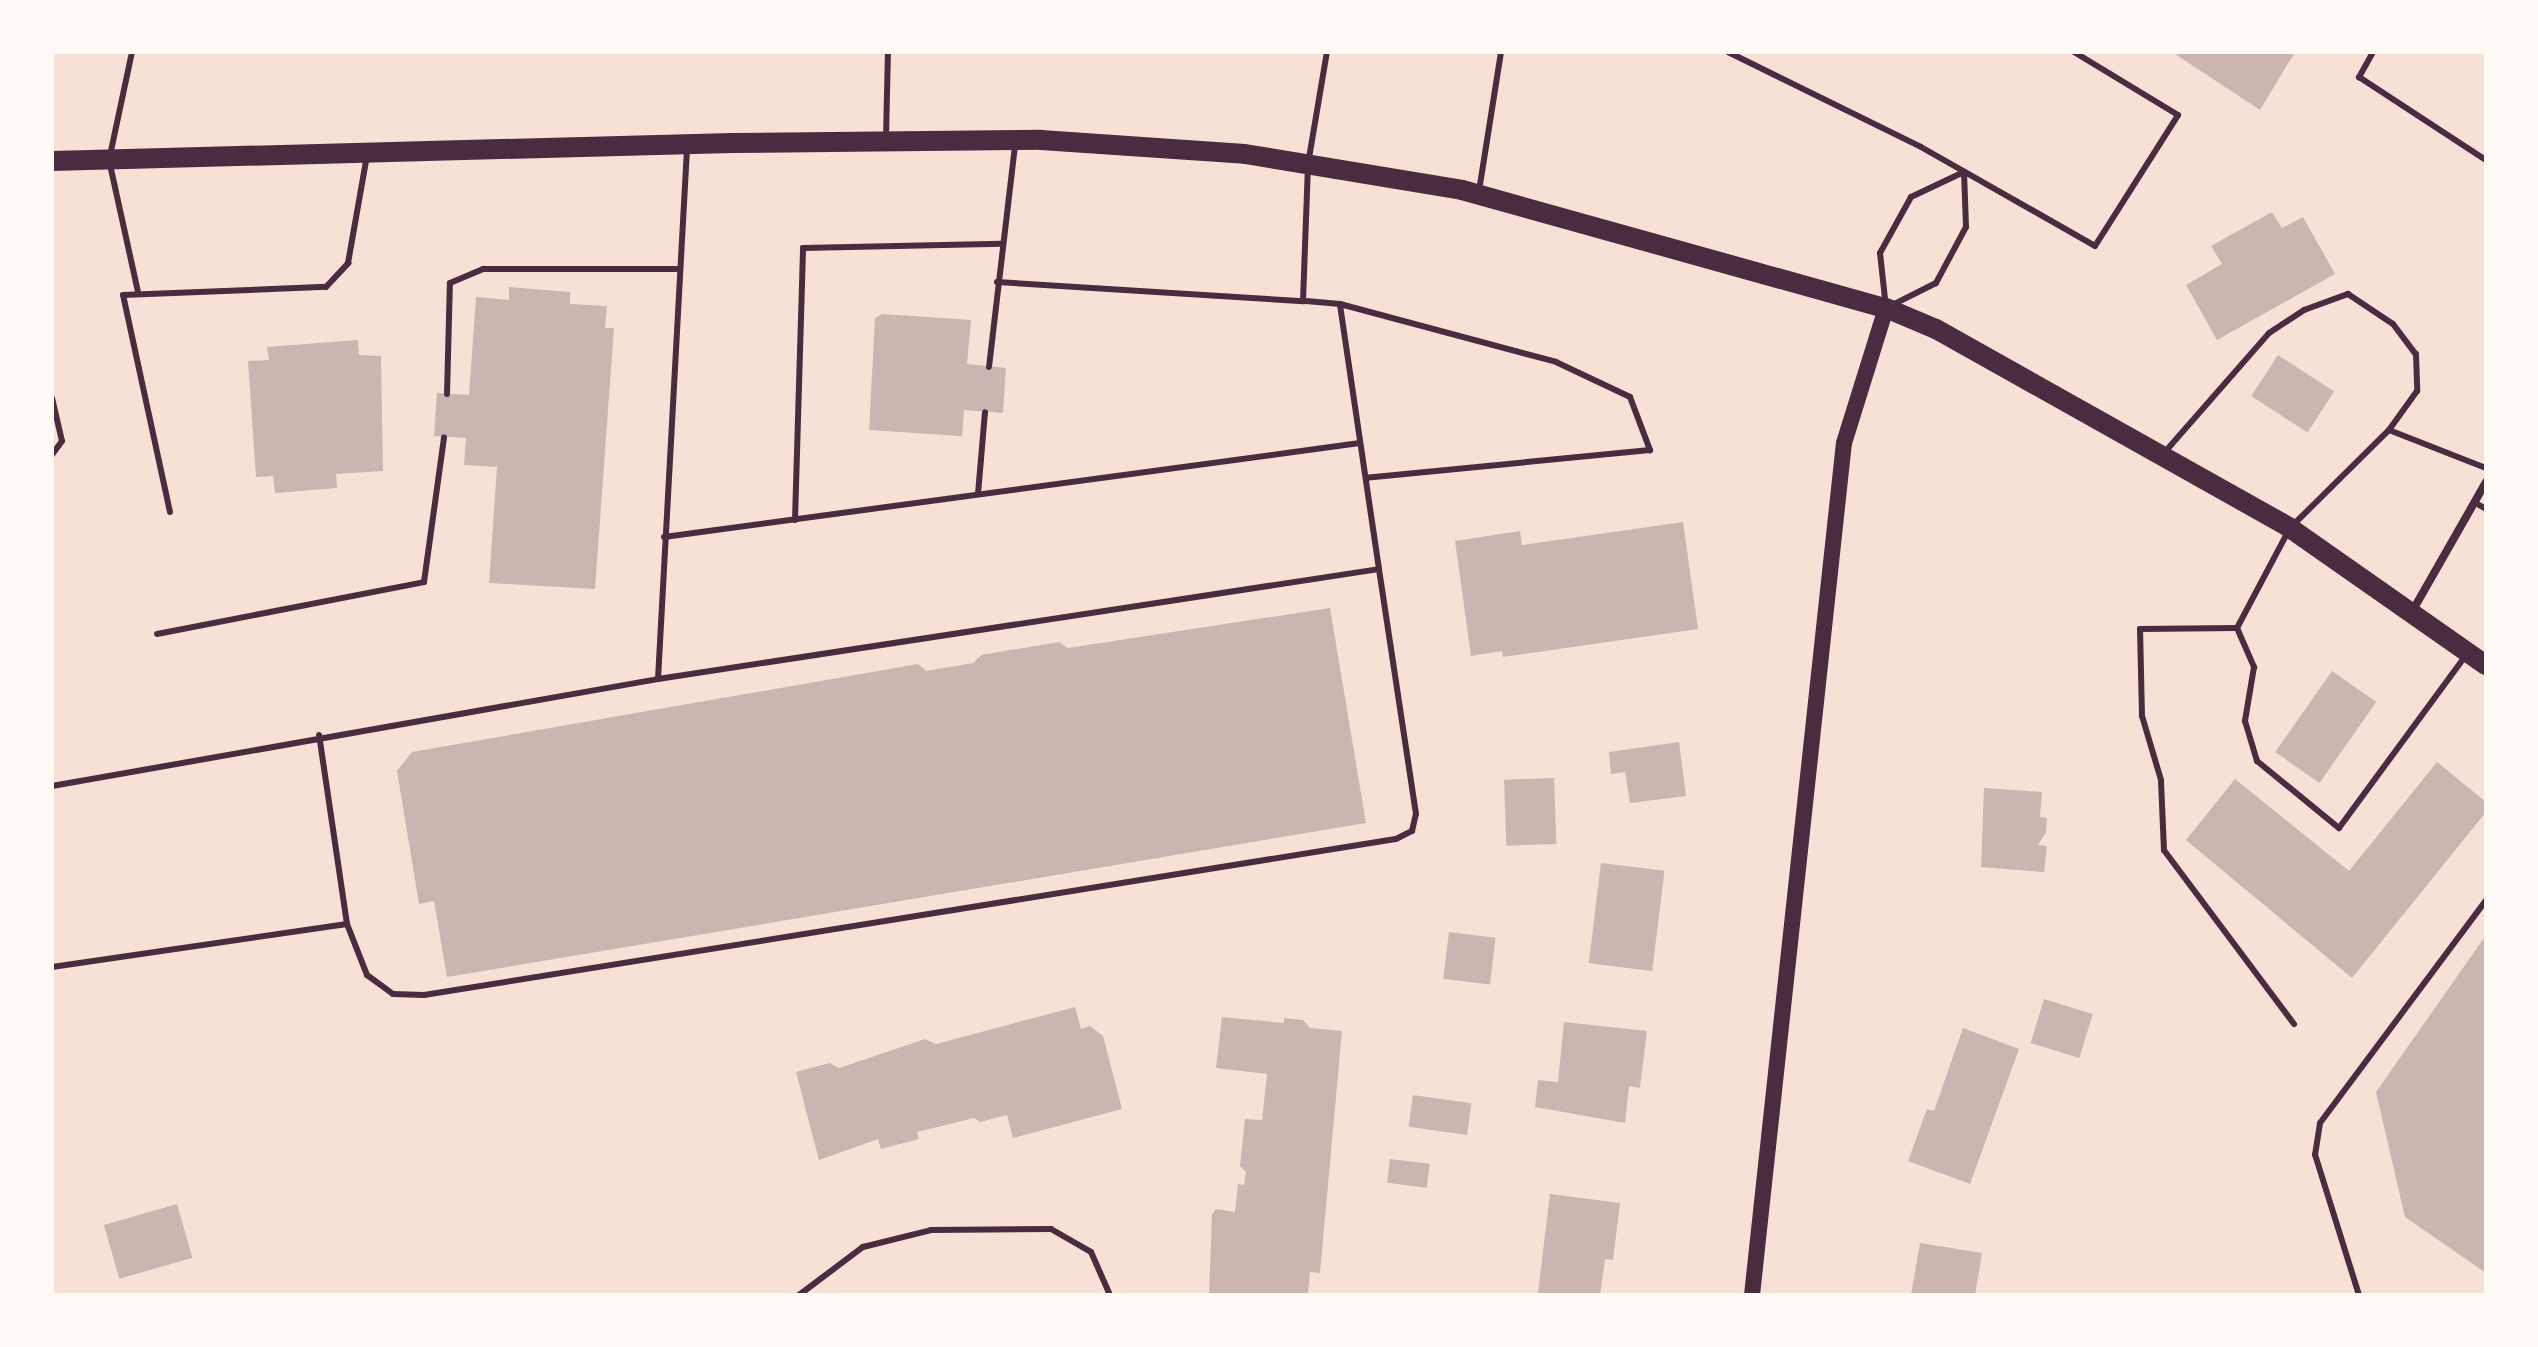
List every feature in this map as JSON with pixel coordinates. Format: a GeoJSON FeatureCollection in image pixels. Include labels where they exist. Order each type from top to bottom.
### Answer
{"type":"FeatureCollection","features":[{"type":"Feature","properties":{"kind":"main road"},"geometry":{"type":"LineString","coordinates":[[52,161],[688,144],[1016,140],[1245,154],[1479,195],[1886,308],[1936,329],[2290,528],[2486,665]]}},
{"type":"Feature","properties":{"kind":"main road"},"geometry":{"type":"LineString","coordinates":[[1752,1295],[1844,443],[1886,308]]}},
{"type":"Feature","properties":{"kind":"street"},"geometry":{"type":"LineString","coordinates":[[2412,611],[2486,482]]}},
{"type":"Feature","properties":{"kind":"lane"},"geometry":{"type":"LineString","coordinates":[[132,52],[109,160],[138,292]]}},
{"type":"Feature","properties":{"kind":"lane"},"geometry":{"type":"LineString","coordinates":[[886,141],[888,52]]}},
{"type":"Feature","properties":{"kind":"lane"},"geometry":{"type":"LineString","coordinates":[[1303,301],[1308,164],[1327,52]]}},
{"type":"Feature","properties":{"kind":"lane"},"geometry":{"type":"LineString","coordinates":[[1479,195],[1501,52]]}},
{"type":"Feature","properties":{"kind":"lane"},"geometry":{"type":"LineString","coordinates":[[1728,52],[1964,172],[2095,246],[2178,115],[2074,52]]}},
{"type":"Feature","properties":{"kind":"lane"},"geometry":{"type":"LineString","coordinates":[[2373,52],[2359,77],[2486,160]]}},
{"type":"Feature","properties":{"kind":"lane"},"geometry":{"type":"LineString","coordinates":[[989,367],[1016,140]]}},
{"type":"Feature","properties":{"kind":"lane"},"geometry":{"type":"LineString","coordinates":[[658,679],[688,144]]}},
{"type":"Feature","properties":{"kind":"lane"},"geometry":{"type":"LineString","coordinates":[[170,512],[123,295],[138,292],[326,287],[348,263],[368,153]]}},
{"type":"Feature","properties":{"kind":"lane"},"geometry":{"type":"LineString","coordinates":[[1964,172],[1966,227],[1936,283],[1886,308],[1880,253],[1911,197],[1964,172]]}},
{"type":"Feature","properties":{"kind":"lane"},"geometry":{"type":"LineString","coordinates":[[795,520],[803,248],[1002,244]]}},
{"type":"Feature","properties":{"kind":"lane"},"geometry":{"type":"LineString","coordinates":[[447,394],[450,283],[483,269],[679,269]]}},
{"type":"Feature","properties":{"kind":"lane"},"geometry":{"type":"LineString","coordinates":[[997,282],[1340,304],[1556,362],[1630,397],[1650,450],[1366,478]]}},
{"type":"Feature","properties":{"kind":"lane"},"geometry":{"type":"LineString","coordinates":[[2162,455],[2269,333],[2304,310],[2348,294],[2393,324],[2416,354],[2417,391],[2389,430],[2290,528],[2237,628]]}},
{"type":"Feature","properties":{"kind":"lane"},"geometry":{"type":"LineString","coordinates":[[319,735],[347,924],[367,975],[393,994],[424,995],[1396,839],[1412,831],[1416,814],[1340,304]]}},
{"type":"Feature","properties":{"kind":"lane"},"geometry":{"type":"LineString","coordinates":[[52,398],[62,441],[52,455]]}},
{"type":"Feature","properties":{"kind":"lane"},"geometry":{"type":"LineString","coordinates":[[978,494],[985,412]]}},
{"type":"Feature","properties":{"kind":"lane"},"geometry":{"type":"LineString","coordinates":[[2389,430],[2486,468]]}},
{"type":"Feature","properties":{"kind":"lane"},"geometry":{"type":"LineString","coordinates":[[157,634],[424,582],[444,437]]}},
{"type":"Feature","properties":{"kind":"lane"},"geometry":{"type":"LineString","coordinates":[[664,537],[1360,443]]}},
{"type":"Feature","properties":{"kind":"lane"},"geometry":{"type":"LineString","coordinates":[[2474,502],[2486,509]]}},
{"type":"Feature","properties":{"kind":"lane"},"geometry":{"type":"LineString","coordinates":[[52,786],[319,735],[658,679],[1379,569]]}},
{"type":"Feature","properties":{"kind":"lane"},"geometry":{"type":"LineString","coordinates":[[2237,628],[2254,667],[2245,721],[2257,761],[2339,828],[2468,652]]}},
{"type":"Feature","properties":{"kind":"lane"},"geometry":{"type":"LineString","coordinates":[[2237,628],[2140,629],[2142,716],[2161,780],[2164,850],[2294,1024]]}},
{"type":"Feature","properties":{"kind":"lane"},"geometry":{"type":"LineString","coordinates":[[2359,1295],[2315,1155],[2320,1123],[2486,900]]}},
{"type":"Feature","properties":{"kind":"lane"},"geometry":{"type":"LineString","coordinates":[[52,967],[347,924]]}},
{"type":"Feature","properties":{"kind":"lane"},"geometry":{"type":"LineString","coordinates":[[799,1295],[863,1247],[931,1230],[1051,1229],[1091,1252],[1110,1295]]}},
{"type":"Feature","properties":{"kind":"building"},"geometry":{"type":"Polygon","coordinates":[[[2172,52],[2295,52],[2260,110],[2172,52]]]}},
{"type":"Feature","properties":{"kind":"building"},"geometry":{"type":"Polygon","coordinates":[[[2272,212],[2282,228],[2303,217],[2335,274],[2217,340],[2186,285],[2222,264],[2211,246],[2272,212]]]}},
{"type":"Feature","properties":{"kind":"building"},"geometry":{"type":"Polygon","coordinates":[[[509,287],[570,292],[570,304],[607,306],[605,328],[614,328],[595,589],[489,583],[497,467],[464,465],[466,438],[434,436],[437,393],[469,395],[476,297],[509,300],[509,287]]]}},
{"type":"Feature","properties":{"kind":"building"},"geometry":{"type":"Polygon","coordinates":[[[882,314],[971,320],[967,364],[1006,368],[1003,413],[964,410],[962,436],[869,430],[875,318],[882,314]]]}},
{"type":"Feature","properties":{"kind":"building"},"geometry":{"type":"Polygon","coordinates":[[[358,340],[359,355],[381,356],[383,471],[336,474],[337,488],[275,493],[273,476],[256,477],[248,361],[269,360],[267,347],[358,340]]]}},
{"type":"Feature","properties":{"kind":"building"},"geometry":{"type":"Polygon","coordinates":[[[2278,355],[2334,391],[2308,433],[2251,396],[2278,355]]]}},
{"type":"Feature","properties":{"kind":"building"},"geometry":{"type":"Polygon","coordinates":[[[1683,522],[1698,629],[1503,657],[1502,651],[1471,656],[1455,541],[1520,531],[1522,545],[1683,522]]]}},
{"type":"Feature","properties":{"kind":"building"},"geometry":{"type":"Polygon","coordinates":[[[1330,608],[1366,823],[447,977],[434,901],[419,904],[397,771],[412,752],[918,664],[926,671],[973,663],[981,655],[1059,642],[1068,648],[1330,608]]]}},
{"type":"Feature","properties":{"kind":"building"},"geometry":{"type":"Polygon","coordinates":[[[2332,671],[2376,702],[2319,783],[2275,752],[2332,671]]]}},
{"type":"Feature","properties":{"kind":"building"},"geometry":{"type":"Polygon","coordinates":[[[1679,742],[1686,796],[1630,803],[1625,772],[1611,774],[1609,752],[1679,742]]]}},
{"type":"Feature","properties":{"kind":"building"},"geometry":{"type":"Polygon","coordinates":[[[2437,762],[2486,802],[2486,812],[2352,978],[2186,840],[2235,779],[2349,871],[2437,762]]]}},
{"type":"Feature","properties":{"kind":"building"},"geometry":{"type":"Polygon","coordinates":[[[1554,778],[1556,844],[1506,846],[1504,780],[1554,778]]]}},
{"type":"Feature","properties":{"kind":"building"},"geometry":{"type":"Polygon","coordinates":[[[1984,788],[2042,792],[2040,817],[2047,818],[2046,832],[2038,845],[2047,846],[2044,872],[1981,867],[1984,788]]]}},
{"type":"Feature","properties":{"kind":"building"},"geometry":{"type":"Polygon","coordinates":[[[1601,863],[1665,871],[1652,971],[1589,963],[1601,863]]]}},
{"type":"Feature","properties":{"kind":"building"},"geometry":{"type":"Polygon","coordinates":[[[1449,932],[1496,938],[1490,984],[1443,979],[1449,932]]]}},
{"type":"Feature","properties":{"kind":"building"},"geometry":{"type":"Polygon","coordinates":[[[2484,938],[2486,1273],[2405,1217],[2376,1092],[2484,938]]]}},
{"type":"Feature","properties":{"kind":"building"},"geometry":{"type":"Polygon","coordinates":[[[2044,999],[2093,1014],[2079,1058],[2031,1043],[2044,999]]]}},
{"type":"Feature","properties":{"kind":"building"},"geometry":{"type":"Polygon","coordinates":[[[1075,1007],[1081,1029],[1090,1026],[1103,1036],[1122,1109],[1013,1138],[1007,1115],[980,1122],[974,1118],[917,1132],[919,1139],[881,1149],[878,1139],[819,1160],[796,1072],[830,1063],[839,1068],[925,1039],[936,1044],[1075,1007]]]}},
{"type":"Feature","properties":{"kind":"building"},"geometry":{"type":"Polygon","coordinates":[[[1222,1017],[1284,1023],[1284,1018],[1303,1020],[1310,1028],[1342,1031],[1320,1273],[1310,1272],[1308,1295],[1209,1295],[1212,1214],[1216,1209],[1235,1212],[1238,1184],[1244,1185],[1246,1172],[1240,1166],[1245,1119],[1262,1120],[1267,1074],[1216,1068],[1222,1017]]]}},
{"type":"Feature","properties":{"kind":"building"},"geometry":{"type":"Polygon","coordinates":[[[1564,1022],[1647,1031],[1640,1088],[1629,1086],[1625,1123],[1535,1107],[1538,1080],[1558,1082],[1564,1022]]]}},
{"type":"Feature","properties":{"kind":"building"},"geometry":{"type":"Polygon","coordinates":[[[1963,1028],[2019,1049],[1970,1184],[1908,1161],[1927,1109],[1934,1111],[1963,1028]]]}},
{"type":"Feature","properties":{"kind":"building"},"geometry":{"type":"Polygon","coordinates":[[[1413,1095],[1471,1103],[1467,1135],[1409,1127],[1413,1095]]]}},
{"type":"Feature","properties":{"kind":"building"},"geometry":{"type":"Polygon","coordinates":[[[1390,1159],[1430,1164],[1427,1188],[1387,1183],[1390,1159]]]}},
{"type":"Feature","properties":{"kind":"building"},"geometry":{"type":"Polygon","coordinates":[[[1550,1194],[1620,1203],[1613,1260],[1605,1259],[1600,1295],[1538,1293],[1550,1194]]]}},
{"type":"Feature","properties":{"kind":"building"},"geometry":{"type":"Polygon","coordinates":[[[177,1204],[192,1258],[119,1279],[104,1225],[177,1204]]]}},
{"type":"Feature","properties":{"kind":"building"},"geometry":{"type":"Polygon","coordinates":[[[1920,1243],[1982,1253],[1975,1295],[1911,1295],[1920,1243]]]}}]}
